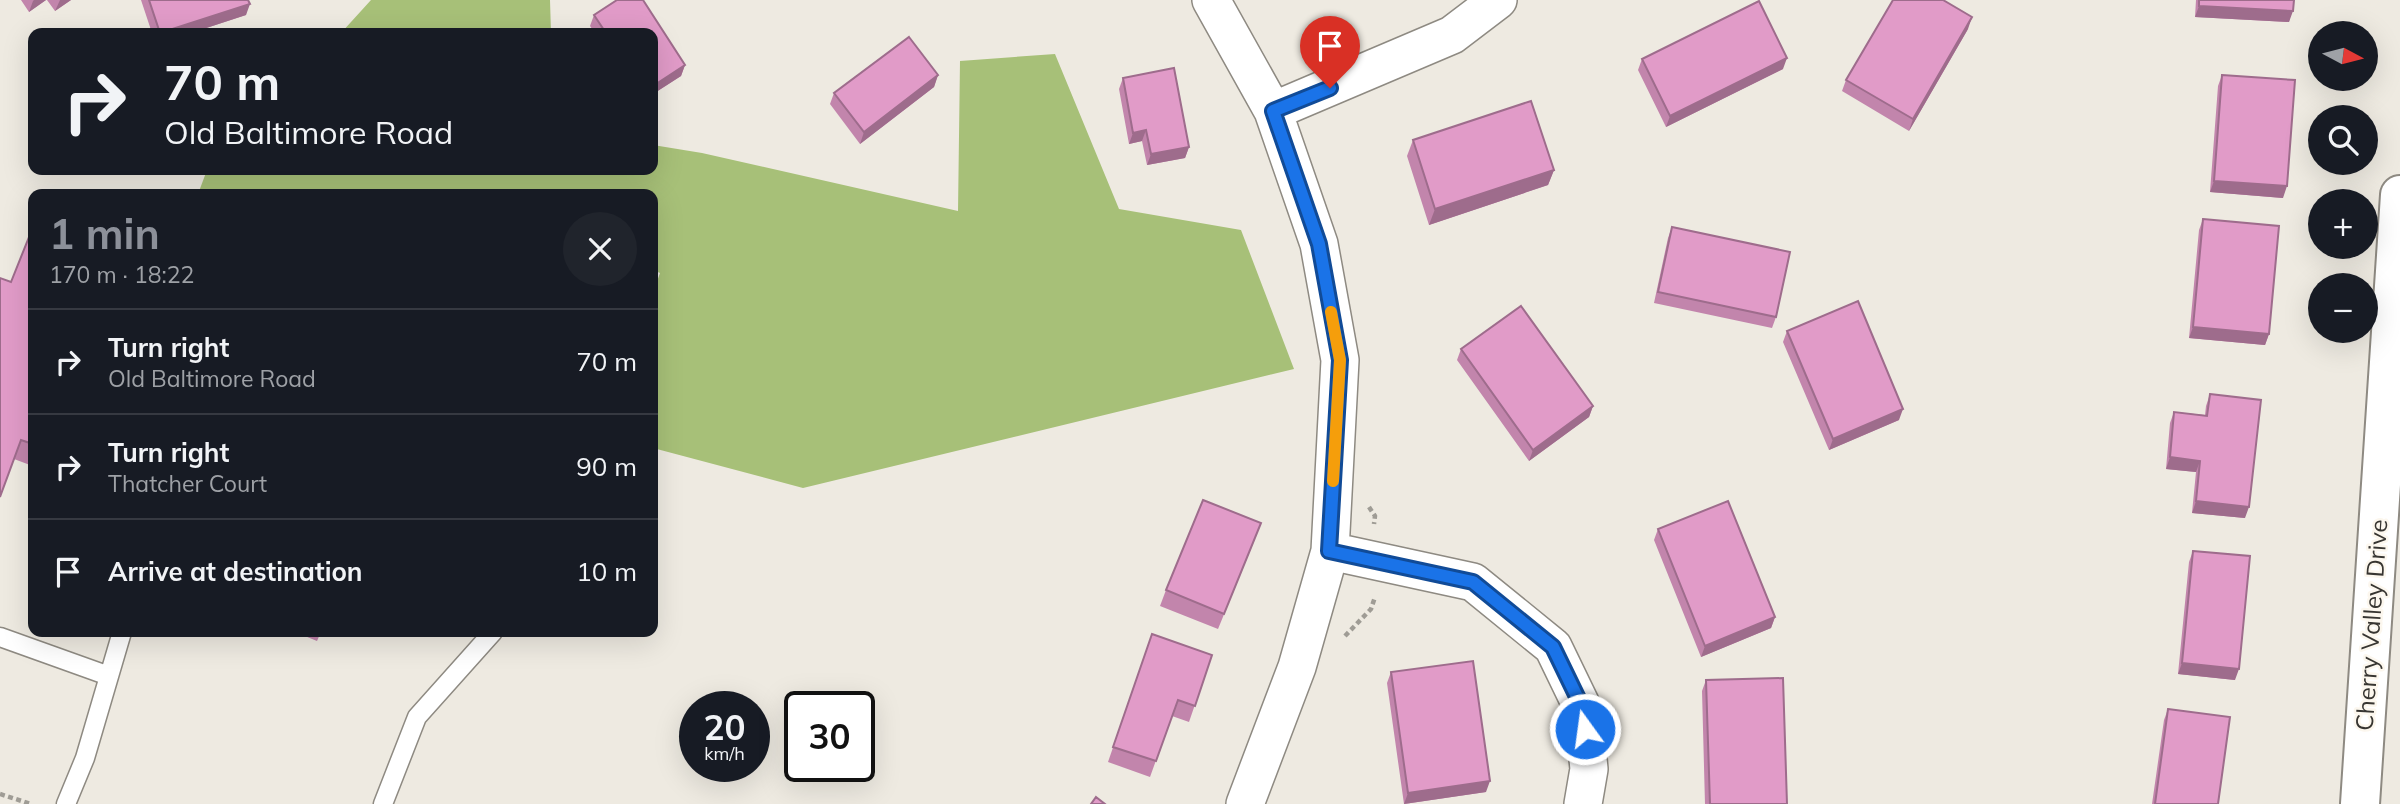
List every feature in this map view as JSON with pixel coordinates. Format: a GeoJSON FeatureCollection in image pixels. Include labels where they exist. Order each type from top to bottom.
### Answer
{"type":"FeatureCollection","features":[{"type":"Feature","properties":{"kind":"street"},"geometry":{"type":"LineString","coordinates":[[1211,0],[1273,111],[1319,244],[1340,360],[1329,551],[1297,667],[1245,804]]}},
{"type":"Feature","properties":{"kind":"street"},"geometry":{"type":"LineString","coordinates":[[1273,111],[1452,35],[1498,0]]}},
{"type":"Feature","properties":{"kind":"street","name":"Cherry Valley Drive"},"geometry":{"type":"LineString","coordinates":[[2360,804],[2400,195]]}},
{"type":"Feature","properties":{"kind":"street"},"geometry":{"type":"LineString","coordinates":[[1329,551],[1473,582],[1553,647],[1583,709],[1589,769],[1583,804]]}},
{"type":"Feature","properties":{"kind":"lane"},"geometry":{"type":"LineString","coordinates":[[0,637],[109,676]]}},
{"type":"Feature","properties":{"kind":"lane"},"geometry":{"type":"LineString","coordinates":[[66,804],[85,758],[121,637]]}},
{"type":"Feature","properties":{"kind":"lane"},"geometry":{"type":"LineString","coordinates":[[383,804],[417,717],[489,637]]}},
{"type":"Feature","properties":{"kind":"path"},"geometry":{"type":"LineString","coordinates":[[0,794],[31,804]]}},
{"type":"Feature","properties":{"kind":"green space"},"geometry":{"type":"Polygon","coordinates":[[[371,0],[550,0],[551,28],[346,28],[371,0]]]}},
{"type":"Feature","properties":{"kind":"green space"},"geometry":{"type":"Polygon","coordinates":[[[1055,54],[1119,209],[1241,230],[1294,369],[803,488],[658,449],[658,189],[200,189],[205,175],[658,175],[658,146],[702,153],[958,211],[960,61],[1055,54]]]}},
{"type":"Feature","properties":{"kind":"building"},"geometry":{"type":"Polygon","coordinates":[[[149,0],[248,0],[250,4],[176,28],[158,28],[149,0]]]}},
{"type":"Feature","properties":{"kind":"building"},"geometry":{"type":"Polygon","coordinates":[[[617,0],[643,0],[685,65],[658,83],[658,28],[603,28],[594,15],[617,0]]]}},
{"type":"Feature","properties":{"kind":"building"},"geometry":{"type":"Polygon","coordinates":[[[1893,0],[1943,0],[1972,17],[1913,119],[1846,80],[1893,0]]]}},
{"type":"Feature","properties":{"kind":"building"},"geometry":{"type":"Polygon","coordinates":[[[2199,0],[2294,0],[2293,11],[2199,6],[2199,0]]]}},
{"type":"Feature","properties":{"kind":"building"},"geometry":{"type":"Polygon","coordinates":[[[1759,1],[1787,58],[1670,116],[1642,59],[1759,1]]]}},
{"type":"Feature","properties":{"kind":"building"},"geometry":{"type":"Polygon","coordinates":[[[909,37],[938,75],[864,132],[834,93],[909,37]]]}},
{"type":"Feature","properties":{"kind":"building"},"geometry":{"type":"Polygon","coordinates":[[[1174,68],[1189,147],[1151,154],[1146,130],[1133,133],[1123,78],[1174,68]]]}},
{"type":"Feature","properties":{"kind":"building"},"geometry":{"type":"Polygon","coordinates":[[[2222,75],[2295,80],[2287,186],[2214,181],[2222,75]]]}},
{"type":"Feature","properties":{"kind":"building"},"geometry":{"type":"Polygon","coordinates":[[[1531,101],[1554,170],[1435,209],[1413,140],[1531,101]]]}},
{"type":"Feature","properties":{"kind":"building"},"geometry":{"type":"Polygon","coordinates":[[[2203,219],[2279,226],[2269,334],[2193,327],[2203,219]]]}},
{"type":"Feature","properties":{"kind":"building"},"geometry":{"type":"Polygon","coordinates":[[[1672,227],[1790,252],[1776,317],[1658,292],[1672,227]]]}},
{"type":"Feature","properties":{"kind":"building"},"geometry":{"type":"Polygon","coordinates":[[[28,240],[28,442],[21,440],[0,497],[0,278],[11,282],[28,240]]]}},
{"type":"Feature","properties":{"kind":"building"},"geometry":{"type":"Polygon","coordinates":[[[1858,301],[1903,409],[1833,439],[1787,331],[1858,301]]]}},
{"type":"Feature","properties":{"kind":"building"},"geometry":{"type":"Polygon","coordinates":[[[1521,306],[1593,406],[1533,450],[1461,349],[1521,306]]]}},
{"type":"Feature","properties":{"kind":"building"},"geometry":{"type":"Polygon","coordinates":[[[2210,394],[2261,400],[2249,507],[2196,501],[2200,461],[2170,457],[2174,412],[2207,416],[2210,394]]]}},
{"type":"Feature","properties":{"kind":"building"},"geometry":{"type":"Polygon","coordinates":[[[1203,500],[1261,523],[1224,614],[1166,590],[1203,500]]]}},
{"type":"Feature","properties":{"kind":"building"},"geometry":{"type":"Polygon","coordinates":[[[1728,501],[1775,617],[1705,646],[1658,529],[1728,501]]]}},
{"type":"Feature","properties":{"kind":"building"},"geometry":{"type":"Polygon","coordinates":[[[2193,551],[2250,556],[2239,669],[2182,663],[2193,551]]]}},
{"type":"Feature","properties":{"kind":"building"},"geometry":{"type":"Polygon","coordinates":[[[1152,634],[1212,655],[1195,706],[1178,700],[1156,761],[1113,747],[1152,634]]]}},
{"type":"Feature","properties":{"kind":"building"},"geometry":{"type":"Polygon","coordinates":[[[1473,661],[1490,781],[1408,793],[1391,672],[1473,661]]]}},
{"type":"Feature","properties":{"kind":"building"},"geometry":{"type":"Polygon","coordinates":[[[1783,678],[1787,804],[1710,804],[1706,680],[1783,678]]]}},
{"type":"Feature","properties":{"kind":"building"},"geometry":{"type":"Polygon","coordinates":[[[2168,709],[2230,717],[2218,804],[2155,804],[2168,709]]]}},
{"type":"Feature","properties":{"kind":"building"},"geometry":{"type":"Polygon","coordinates":[[[1096,797],[1105,804],[1091,804],[1096,797]]]}},
{"type":"Feature","properties":{"kind":"slow traffic"},"geometry":{"type":"LineString","coordinates":[[1331,312],[1340,360],[1333,481]]}},
{"type":"Feature","properties":{"kind":"route"},"geometry":{"type":"LineString","coordinates":[[1330,88],[1273,111],[1319,244],[1340,360],[1329,551],[1473,582],[1553,647],[1583,709],[1585,729]]}}]}
